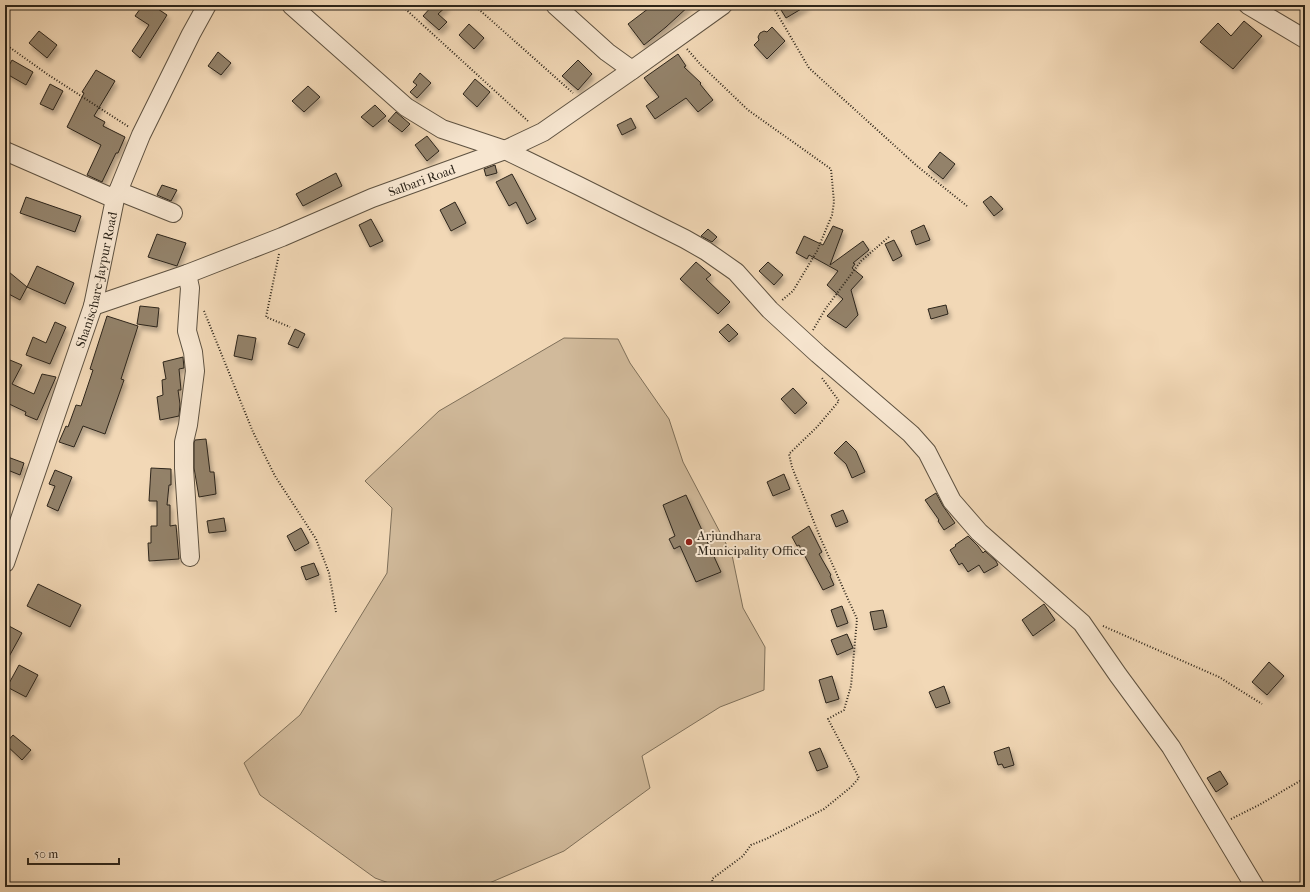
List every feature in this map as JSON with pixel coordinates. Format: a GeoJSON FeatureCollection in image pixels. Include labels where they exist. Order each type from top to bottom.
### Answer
{"type":"FeatureCollection","features":[{"type":"Feature","properties":{"kind":"street","name":"Shanischare-Jaypur Road"},"geometry":{"type":"LineString","coordinates":[[5,563],[93,306],[117,195],[141,135],[207,5]]}},
{"type":"Feature","properties":{"kind":"street"},"geometry":{"type":"LineString","coordinates":[[292,5],[406,107],[442,129],[505,150],[678,236],[706,251],[736,272],[770,310],[805,343],[911,434],[927,452],[952,501],[979,532],[1082,623],[1171,747],[1255,887]]}},
{"type":"Feature","properties":{"kind":"street"},"geometry":{"type":"LineString","coordinates":[[555,5],[607,52],[632,70]]}},
{"type":"Feature","properties":{"kind":"street","name":"Salbari Road"},"geometry":{"type":"LineString","coordinates":[[93,306],[187,274],[282,237],[372,198],[505,150],[543,132],[723,5]]}},
{"type":"Feature","properties":{"kind":"street"},"geometry":{"type":"LineString","coordinates":[[1248,5],[1305,38]]}},
{"type":"Feature","properties":{"kind":"street"},"geometry":{"type":"LineString","coordinates":[[5,151],[117,195],[173,213]]}},
{"type":"Feature","properties":{"kind":"street"},"geometry":{"type":"LineString","coordinates":[[187,274],[190,288],[187,331],[193,352],[194,371],[188,425],[184,442],[184,468],[190,557]]}},
{"type":"Feature","properties":{"kind":"path"},"geometry":{"type":"LineString","coordinates":[[401,5],[530,123],[530,138]]}},
{"type":"Feature","properties":{"kind":"path"},"geometry":{"type":"LineString","coordinates":[[474,5],[584,103]]}},
{"type":"Feature","properties":{"kind":"path"},"geometry":{"type":"LineString","coordinates":[[772,5],[809,68],[917,166],[967,206]]}},
{"type":"Feature","properties":{"kind":"path"},"geometry":{"type":"LineString","coordinates":[[677,38],[701,65],[748,110],[831,169],[834,202],[832,215],[817,251],[793,291],[770,310]]}},
{"type":"Feature","properties":{"kind":"path"},"geometry":{"type":"LineString","coordinates":[[5,44],[47,74],[141,135]]}},
{"type":"Feature","properties":{"kind":"path"},"geometry":{"type":"LineString","coordinates":[[805,343],[826,308],[861,261],[890,236]]}},
{"type":"Feature","properties":{"kind":"path"},"geometry":{"type":"LineString","coordinates":[[282,237],[266,317],[290,327]]}},
{"type":"Feature","properties":{"kind":"path"},"geometry":{"type":"LineString","coordinates":[[202,308],[256,438],[275,476],[316,539],[329,573],[336,612]]}},
{"type":"Feature","properties":{"kind":"path"},"geometry":{"type":"LineString","coordinates":[[713,887],[712,879],[743,856],[751,845],[766,839],[824,809],[859,778],[828,719],[844,710],[851,686],[857,619],[820,537],[792,467],[789,454],[839,401],[820,376]]}},
{"type":"Feature","properties":{"kind":"path"},"geometry":{"type":"LineString","coordinates":[[1082,623],[1101,625],[1167,653],[1220,677],[1262,704]]}},
{"type":"Feature","properties":{"kind":"path"},"geometry":{"type":"LineString","coordinates":[[1218,825],[1259,805],[1305,778]]}},
{"type":"Feature","properties":{"kind":"shaded area"},"geometry":{"type":"Polygon","coordinates":[[[564,338],[618,339],[630,363],[669,419],[683,462],[732,555],[743,608],[765,647],[764,690],[720,707],[642,756],[650,788],[564,851],[480,887],[400,887],[375,878],[260,795],[244,763],[300,715],[387,573],[392,508],[365,481],[439,411],[564,338]]]}},
{"type":"Feature","properties":{"kind":"building"},"geometry":{"type":"Polygon","coordinates":[[[143,5],[152,5],[167,15],[140,58],[132,51],[149,25],[135,16],[143,5]]]}},
{"type":"Feature","properties":{"kind":"building"},"geometry":{"type":"Polygon","coordinates":[[[433,5],[448,5],[438,14],[447,22],[439,30],[423,16],[433,5]]]}},
{"type":"Feature","properties":{"kind":"building"},"geometry":{"type":"Polygon","coordinates":[[[653,5],[690,5],[644,45],[628,24],[653,5]]]}},
{"type":"Feature","properties":{"kind":"building"},"geometry":{"type":"Polygon","coordinates":[[[778,5],[808,5],[786,18],[778,5]]]}},
{"type":"Feature","properties":{"kind":"building"},"geometry":{"type":"Polygon","coordinates":[[[1244,21],[1262,36],[1233,69],[1200,42],[1218,23],[1231,36],[1244,21]]]}},
{"type":"Feature","properties":{"kind":"building"},"geometry":{"type":"Polygon","coordinates":[[[469,24],[484,38],[474,49],[459,35],[469,24]]]}},
{"type":"Feature","properties":{"kind":"building"},"geometry":{"type":"Polygon","coordinates":[[[772,27],[785,41],[767,59],[754,45],[759,40],[758,37],[760,33],[764,31],[767,32],[772,27]]]}},
{"type":"Feature","properties":{"kind":"building"},"geometry":{"type":"Polygon","coordinates":[[[39,31],[57,45],[47,58],[29,43],[39,31]]]}},
{"type":"Feature","properties":{"kind":"building"},"geometry":{"type":"Polygon","coordinates":[[[218,52],[231,63],[221,75],[208,66],[218,52]]]}},
{"type":"Feature","properties":{"kind":"building"},"geometry":{"type":"Polygon","coordinates":[[[678,54],[686,66],[684,67],[701,83],[700,84],[713,100],[698,112],[686,98],[655,119],[646,106],[659,97],[644,78],[678,54]]]}},
{"type":"Feature","properties":{"kind":"building"},"geometry":{"type":"Polygon","coordinates":[[[12,60],[33,72],[26,85],[5,73],[12,60]]]}},
{"type":"Feature","properties":{"kind":"building"},"geometry":{"type":"Polygon","coordinates":[[[578,60],[592,74],[578,90],[562,76],[578,60]]]}},
{"type":"Feature","properties":{"kind":"building"},"geometry":{"type":"Polygon","coordinates":[[[96,70],[115,81],[94,116],[105,122],[103,126],[125,137],[102,182],[87,175],[101,145],[67,127],[84,93],[82,92],[96,70]]]}},
{"type":"Feature","properties":{"kind":"building"},"geometry":{"type":"Polygon","coordinates":[[[420,73],[431,83],[417,98],[410,92],[417,85],[413,82],[420,73]]]}},
{"type":"Feature","properties":{"kind":"building"},"geometry":{"type":"Polygon","coordinates":[[[475,79],[490,92],[477,107],[463,94],[475,79]]]}},
{"type":"Feature","properties":{"kind":"building"},"geometry":{"type":"Polygon","coordinates":[[[50,84],[63,91],[53,110],[40,104],[50,84]]]}},
{"type":"Feature","properties":{"kind":"building"},"geometry":{"type":"Polygon","coordinates":[[[308,86],[320,97],[304,112],[292,101],[308,86]]]}},
{"type":"Feature","properties":{"kind":"building"},"geometry":{"type":"Polygon","coordinates":[[[375,105],[386,116],[373,127],[361,117],[375,105]]]}},
{"type":"Feature","properties":{"kind":"building"},"geometry":{"type":"Polygon","coordinates":[[[396,112],[410,124],[402,132],[388,121],[396,112]]]}},
{"type":"Feature","properties":{"kind":"building"},"geometry":{"type":"Polygon","coordinates":[[[631,118],[636,128],[622,135],[617,125],[631,118]]]}},
{"type":"Feature","properties":{"kind":"building"},"geometry":{"type":"Polygon","coordinates":[[[427,136],[439,151],[427,161],[415,145],[427,136]]]}},
{"type":"Feature","properties":{"kind":"building"},"geometry":{"type":"Polygon","coordinates":[[[940,152],[955,164],[943,179],[928,167],[940,152]]]}},
{"type":"Feature","properties":{"kind":"building"},"geometry":{"type":"Polygon","coordinates":[[[495,165],[497,173],[486,176],[484,169],[495,165]]]}},
{"type":"Feature","properties":{"kind":"building"},"geometry":{"type":"Polygon","coordinates":[[[336,173],[342,186],[303,206],[296,194],[336,173]]]}},
{"type":"Feature","properties":{"kind":"building"},"geometry":{"type":"Polygon","coordinates":[[[512,174],[536,219],[527,224],[516,202],[509,206],[496,182],[512,174]]]}},
{"type":"Feature","properties":{"kind":"building"},"geometry":{"type":"Polygon","coordinates":[[[162,185],[177,190],[171,201],[157,195],[162,185]]]}},
{"type":"Feature","properties":{"kind":"building"},"geometry":{"type":"Polygon","coordinates":[[[991,196],[1003,209],[994,216],[983,202],[991,196]]]}},
{"type":"Feature","properties":{"kind":"building"},"geometry":{"type":"Polygon","coordinates":[[[26,197],[81,216],[75,232],[20,213],[26,197]]]}},
{"type":"Feature","properties":{"kind":"building"},"geometry":{"type":"Polygon","coordinates":[[[455,202],[466,223],[451,231],[440,210],[455,202]]]}},
{"type":"Feature","properties":{"kind":"building"},"geometry":{"type":"Polygon","coordinates":[[[371,219],[383,241],[370,247],[359,225],[371,219]]]}},
{"type":"Feature","properties":{"kind":"building"},"geometry":{"type":"Polygon","coordinates":[[[924,225],[930,240],[916,245],[911,231],[924,225]]]}},
{"type":"Feature","properties":{"kind":"building"},"geometry":{"type":"Polygon","coordinates":[[[833,226],[843,230],[830,265],[863,241],[869,250],[853,263],[855,264],[852,268],[863,277],[851,290],[858,315],[846,328],[827,316],[843,299],[827,285],[838,271],[809,255],[807,259],[796,253],[804,236],[823,245],[833,226]]]}},
{"type":"Feature","properties":{"kind":"building"},"geometry":{"type":"Polygon","coordinates":[[[708,229],[717,237],[712,242],[701,236],[708,229]]]}},
{"type":"Feature","properties":{"kind":"building"},"geometry":{"type":"Polygon","coordinates":[[[157,234],[186,243],[177,266],[148,257],[157,234]]]}},
{"type":"Feature","properties":{"kind":"building"},"geometry":{"type":"Polygon","coordinates":[[[894,240],[902,256],[893,261],[885,244],[894,240]]]}},
{"type":"Feature","properties":{"kind":"building"},"geometry":{"type":"Polygon","coordinates":[[[696,262],[711,275],[706,279],[730,302],[718,314],[680,279],[696,262]]]}},
{"type":"Feature","properties":{"kind":"building"},"geometry":{"type":"Polygon","coordinates":[[[768,262],[783,275],[774,285],[759,271],[768,262]]]}},
{"type":"Feature","properties":{"kind":"building"},"geometry":{"type":"Polygon","coordinates":[[[37,266],[74,283],[65,304],[27,287],[37,266]]]}},
{"type":"Feature","properties":{"kind":"building"},"geometry":{"type":"Polygon","coordinates":[[[9,272],[27,287],[20,300],[5,292],[5,278],[9,272]]]}},
{"type":"Feature","properties":{"kind":"building"},"geometry":{"type":"Polygon","coordinates":[[[946,305],[948,314],[931,319],[928,309],[946,305]]]}},
{"type":"Feature","properties":{"kind":"building"},"geometry":{"type":"Polygon","coordinates":[[[140,306],[159,308],[157,327],[137,324],[140,306]]]}},
{"type":"Feature","properties":{"kind":"building"},"geometry":{"type":"Polygon","coordinates":[[[107,316],[138,326],[121,379],[124,380],[105,434],[83,426],[74,447],[59,442],[66,426],[68,427],[76,405],[81,406],[93,370],[90,369],[107,316]]]}},
{"type":"Feature","properties":{"kind":"building"},"geometry":{"type":"Polygon","coordinates":[[[55,322],[66,327],[50,364],[26,355],[33,337],[46,343],[55,322]]]}},
{"type":"Feature","properties":{"kind":"building"},"geometry":{"type":"Polygon","coordinates":[[[728,324],[738,334],[729,342],[719,332],[728,324]]]}},
{"type":"Feature","properties":{"kind":"building"},"geometry":{"type":"Polygon","coordinates":[[[295,329],[305,334],[298,348],[288,344],[295,329]]]}},
{"type":"Feature","properties":{"kind":"building"},"geometry":{"type":"Polygon","coordinates":[[[238,335],[256,338],[252,360],[234,356],[238,335]]]}},
{"type":"Feature","properties":{"kind":"building"},"geometry":{"type":"Polygon","coordinates":[[[183,357],[184,368],[179,369],[181,390],[178,390],[180,404],[179,416],[160,420],[157,397],[163,395],[162,380],[166,379],[163,362],[183,357]]]}},
{"type":"Feature","properties":{"kind":"building"},"geometry":{"type":"Polygon","coordinates":[[[5,358],[22,365],[12,384],[34,394],[42,374],[56,377],[37,420],[25,415],[26,412],[5,402],[5,358]]]}},
{"type":"Feature","properties":{"kind":"building"},"geometry":{"type":"Polygon","coordinates":[[[793,388],[807,403],[795,414],[781,399],[793,388]]]}},
{"type":"Feature","properties":{"kind":"building"},"geometry":{"type":"Polygon","coordinates":[[[206,439],[210,472],[214,472],[216,494],[199,497],[194,468],[194,443],[195,440],[206,439]]]}},
{"type":"Feature","properties":{"kind":"building"},"geometry":{"type":"Polygon","coordinates":[[[846,441],[856,451],[865,472],[852,478],[846,464],[834,453],[846,441]]]}},
{"type":"Feature","properties":{"kind":"building"},"geometry":{"type":"Polygon","coordinates":[[[5,456],[24,463],[20,475],[5,469],[5,456]]]}},
{"type":"Feature","properties":{"kind":"building"},"geometry":{"type":"Polygon","coordinates":[[[151,468],[171,469],[171,485],[169,485],[167,505],[170,505],[170,526],[176,525],[179,559],[149,561],[148,543],[151,543],[151,526],[157,526],[157,501],[149,501],[151,468]]]}},
{"type":"Feature","properties":{"kind":"building"},"geometry":{"type":"Polygon","coordinates":[[[55,470],[72,477],[58,511],[47,506],[55,486],[49,484],[55,470]]]}},
{"type":"Feature","properties":{"kind":"building"},"geometry":{"type":"Polygon","coordinates":[[[784,474],[790,489],[773,496],[767,482],[784,474]]]}},
{"type":"Feature","properties":{"kind":"building"},"geometry":{"type":"Polygon","coordinates":[[[936,493],[955,523],[944,530],[925,500],[936,493]]]}},
{"type":"Feature","properties":{"kind":"building","name":"Arjundhara Municipality Office"},"geometry":{"type":"Polygon","coordinates":[[[686,495],[721,572],[696,582],[680,546],[674,549],[669,539],[675,536],[663,505],[686,495]]]}},
{"type":"Feature","properties":{"kind":"building"},"geometry":{"type":"Polygon","coordinates":[[[843,510],[848,522],[836,527],[831,515],[843,510]]]}},
{"type":"Feature","properties":{"kind":"building"},"geometry":{"type":"Polygon","coordinates":[[[224,518],[226,531],[209,533],[207,521],[224,518]]]}},
{"type":"Feature","properties":{"kind":"building"},"geometry":{"type":"Polygon","coordinates":[[[809,526],[822,552],[819,554],[831,575],[830,576],[834,585],[823,590],[799,545],[797,546],[792,537],[809,526]]]}},
{"type":"Feature","properties":{"kind":"building"},"geometry":{"type":"Polygon","coordinates":[[[301,528],[309,543],[295,551],[287,536],[301,528]]]}},
{"type":"Feature","properties":{"kind":"building"},"geometry":{"type":"Polygon","coordinates":[[[968,536],[983,553],[985,551],[996,561],[998,565],[984,573],[979,565],[968,572],[962,563],[959,565],[950,550],[968,536]]]}},
{"type":"Feature","properties":{"kind":"building"},"geometry":{"type":"Polygon","coordinates":[[[314,563],[319,575],[306,580],[301,567],[314,563]]]}},
{"type":"Feature","properties":{"kind":"building"},"geometry":{"type":"Polygon","coordinates":[[[38,584],[81,605],[70,627],[27,606],[38,584]]]}},
{"type":"Feature","properties":{"kind":"building"},"geometry":{"type":"Polygon","coordinates":[[[1044,604],[1055,620],[1033,636],[1022,620],[1044,604]]]}},
{"type":"Feature","properties":{"kind":"building"},"geometry":{"type":"Polygon","coordinates":[[[842,606],[848,623],[837,627],[831,610],[842,606]]]}},
{"type":"Feature","properties":{"kind":"building"},"geometry":{"type":"Polygon","coordinates":[[[883,610],[887,627],[874,630],[870,612],[883,610]]]}},
{"type":"Feature","properties":{"kind":"building"},"geometry":{"type":"Polygon","coordinates":[[[9,626],[22,633],[5,664],[5,632],[9,626]]]}},
{"type":"Feature","properties":{"kind":"building"},"geometry":{"type":"Polygon","coordinates":[[[847,634],[853,648],[837,655],[831,640],[847,634]]]}},
{"type":"Feature","properties":{"kind":"building"},"geometry":{"type":"Polygon","coordinates":[[[1269,662],[1284,676],[1267,695],[1252,682],[1269,662]]]}},
{"type":"Feature","properties":{"kind":"building"},"geometry":{"type":"Polygon","coordinates":[[[19,665],[38,675],[26,697],[7,687],[19,665]]]}},
{"type":"Feature","properties":{"kind":"building"},"geometry":{"type":"Polygon","coordinates":[[[832,676],[839,699],[826,703],[819,680],[832,676]]]}},
{"type":"Feature","properties":{"kind":"building"},"geometry":{"type":"Polygon","coordinates":[[[944,686],[950,703],[936,708],[929,692],[944,686]]]}},
{"type":"Feature","properties":{"kind":"building"},"geometry":{"type":"Polygon","coordinates":[[[13,735],[31,750],[22,760],[5,744],[13,735]]]}},
{"type":"Feature","properties":{"kind":"building"},"geometry":{"type":"Polygon","coordinates":[[[1009,747],[1014,765],[1004,768],[1002,764],[998,765],[994,752],[1009,747]]]}},
{"type":"Feature","properties":{"kind":"building"},"geometry":{"type":"Polygon","coordinates":[[[820,748],[828,767],[817,771],[809,752],[820,748]]]}},
{"type":"Feature","properties":{"kind":"building"},"geometry":{"type":"Polygon","coordinates":[[[1220,771],[1228,784],[1216,792],[1207,778],[1220,771]]]}},
{"type":"Feature","properties":{"kind":"place","name":"Arjundhara Municipality Office"},"geometry":{"type":"Point","coordinates":[689,542]}}]}
